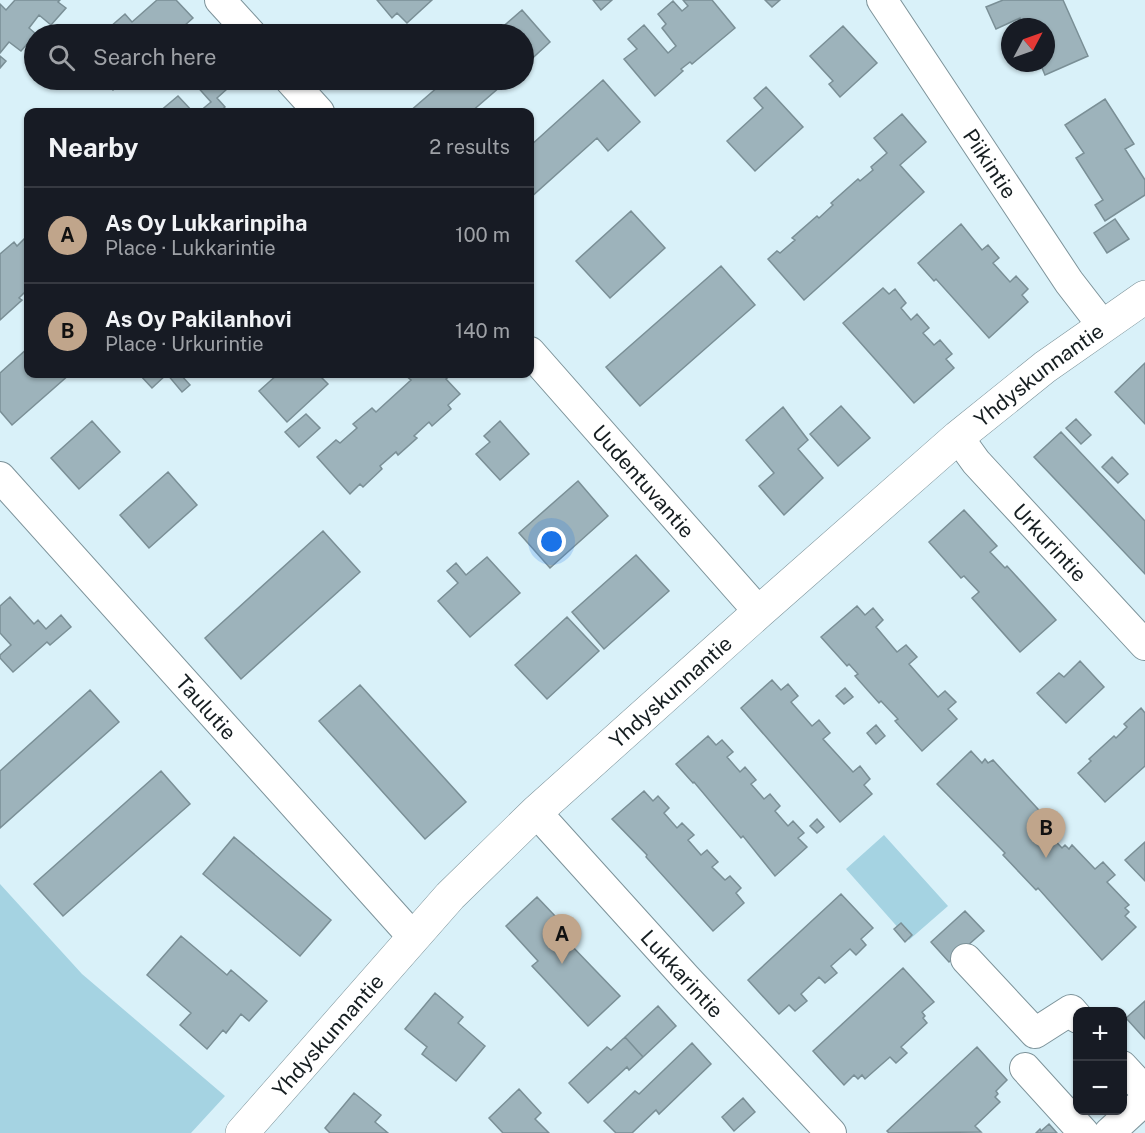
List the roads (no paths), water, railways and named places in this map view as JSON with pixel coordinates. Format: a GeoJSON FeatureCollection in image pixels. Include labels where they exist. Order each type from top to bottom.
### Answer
{"type":"FeatureCollection","features":[{"type":"Feature","properties":{"kind":"main road","name":"Yhdyskunnantie"},"geometry":{"type":"LineString","coordinates":[[242,1133],[450,896],[536,812],[958,437],[1045,367],[1145,297]]}},
{"type":"Feature","properties":{"kind":"street"},"geometry":{"type":"LineString","coordinates":[[220,0],[241,24]]}},
{"type":"Feature","properties":{"kind":"street","name":"Piikintie"},"geometry":{"type":"LineString","coordinates":[[882,0],[1069,282],[1103,326]]}},
{"type":"Feature","properties":{"kind":"street"},"geometry":{"type":"LineString","coordinates":[[299,90],[315,108]]}},
{"type":"Feature","properties":{"kind":"street","name":"Uudentuvantie"},"geometry":{"type":"LineString","coordinates":[[534,357],[759,612]]}},
{"type":"Feature","properties":{"kind":"street","name":"Urkurintie"},"geometry":{"type":"LineString","coordinates":[[958,437],[976,462],[1145,645]]}},
{"type":"Feature","properties":{"kind":"street","name":"Taulutie"},"geometry":{"type":"LineString","coordinates":[[0,477],[413,937]]}},
{"type":"Feature","properties":{"kind":"street","name":"Lukkarintie"},"geometry":{"type":"LineString","coordinates":[[536,812],[686,978],[831,1133]]}},
{"type":"Feature","properties":{"kind":"street"},"geometry":{"type":"LineString","coordinates":[[966,959],[1035,1033],[1071,1010],[1073,1013]]}},
{"type":"Feature","properties":{"kind":"street"},"geometry":{"type":"LineString","coordinates":[[1025,1068],[1084,1133]]}},
{"type":"Feature","properties":{"kind":"street"},"geometry":{"type":"LineString","coordinates":[[1127,1071],[1145,1091]]}},
{"type":"Feature","properties":{"kind":"street"},"geometry":{"type":"LineString","coordinates":[[1109,1133],[1145,1100]]}},
{"type":"Feature","properties":{"kind":"place","name":"As Oy Pakilanhovi"},"geometry":{"type":"Point","coordinates":[1046,858]}},
{"type":"Feature","properties":{"kind":"place","name":"As Oy Lukkarinpiha"},"geometry":{"type":"Point","coordinates":[562,964]}}]}
